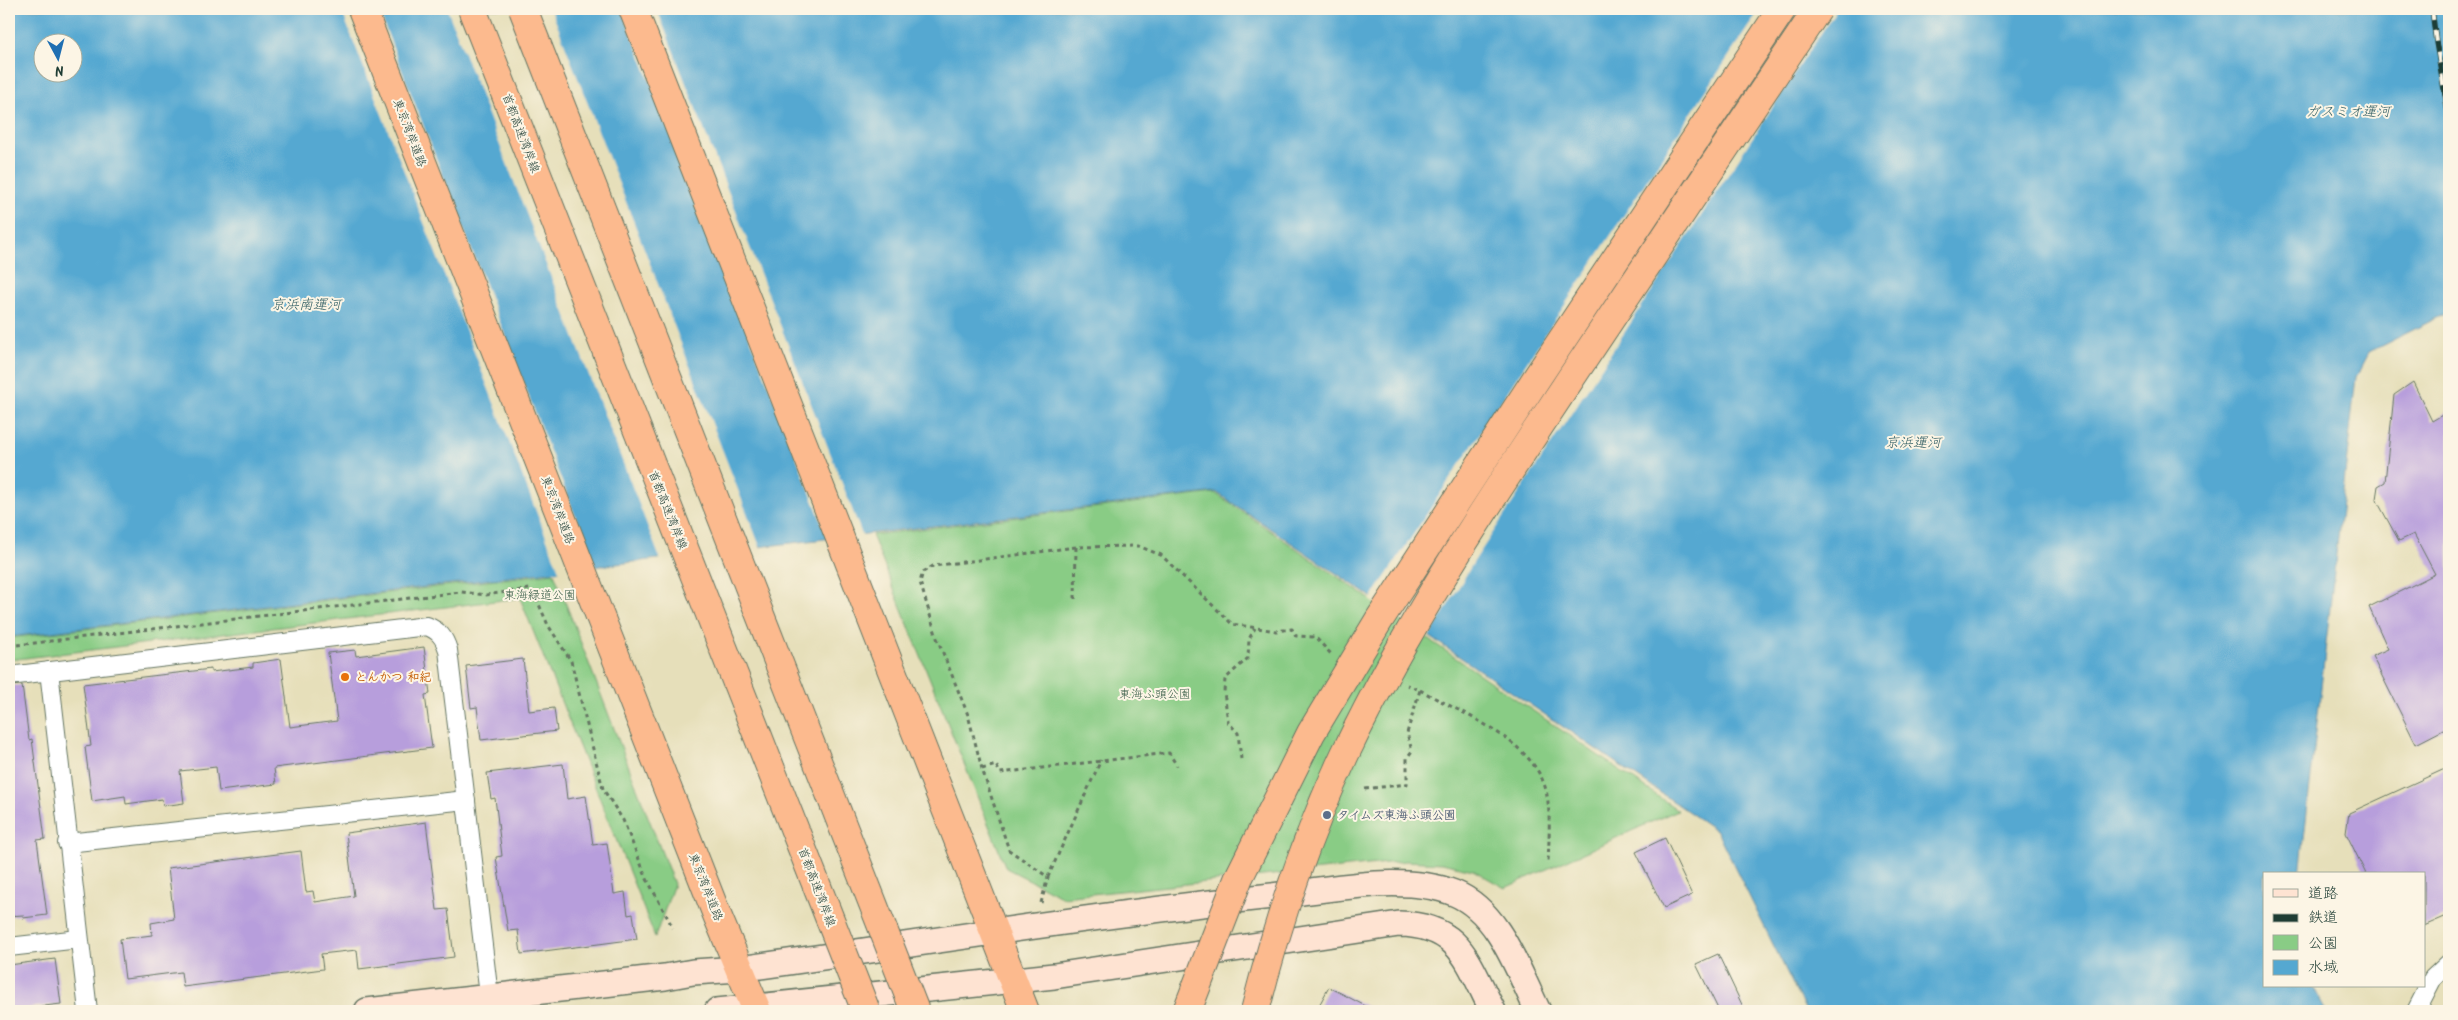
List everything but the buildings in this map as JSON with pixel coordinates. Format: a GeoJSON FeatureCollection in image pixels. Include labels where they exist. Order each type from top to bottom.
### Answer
{"type":"FeatureCollection","features":[{"type":"Feature","properties":{"kind":"highway","name":"東京湾岸道路"},"geometry":{"type":"LineString","coordinates":[[362,9],[634,705],[756,1008]]}},
{"type":"Feature","properties":{"kind":"highway","name":"首都高速湾岸線"},"geometry":{"type":"LineString","coordinates":[[472,9],[866,1011]]}},
{"type":"Feature","properties":{"kind":"highway"},"geometry":{"type":"LineString","coordinates":[[523,9],[915,1011]]}},
{"type":"Feature","properties":{"kind":"highway"},"geometry":{"type":"LineString","coordinates":[[632,9],[1025,1011]]}},
{"type":"Feature","properties":{"kind":"highway"},"geometry":{"type":"LineString","coordinates":[[1188,1011],[1239,877],[1310,733],[1379,620],[1453,506],[1782,9]]}},
{"type":"Feature","properties":{"kind":"highway"},"geometry":{"type":"LineString","coordinates":[[1255,1011],[1283,916],[1311,837],[1345,755],[1408,636],[1494,496],[1818,9]]}},
{"type":"Feature","properties":{"kind":"street"},"geometry":{"type":"LineString","coordinates":[[9,676],[427,626],[438,631],[445,640],[448,650],[489,996]]}},
{"type":"Feature","properties":{"kind":"street"},"geometry":{"type":"LineString","coordinates":[[49,671],[67,844],[88,1011]]}},
{"type":"Feature","properties":{"kind":"street"},"geometry":{"type":"LineString","coordinates":[[67,844],[466,800]]}},
{"type":"Feature","properties":{"kind":"street"},"geometry":{"type":"LineString","coordinates":[[366,1011],[665,977],[693,972],[739,969],[1208,903],[1416,883],[1454,893],[1469,901],[1483,912],[1496,926],[1538,1011]]}},
{"type":"Feature","properties":{"kind":"street"},"geometry":{"type":"LineString","coordinates":[[717,1011],[1014,981],[1399,924],[1417,924],[1432,928],[1446,936],[1461,949],[1493,1011]]}},
{"type":"Feature","properties":{"kind":"street"},"geometry":{"type":"LineString","coordinates":[[9,947],[79,939]]}},
{"type":"Feature","properties":{"kind":"street"},"geometry":{"type":"LineString","coordinates":[[2416,1011],[2434,978],[2449,963]]}},
{"type":"Feature","properties":{"kind":"path"},"geometry":{"type":"LineString","coordinates":[[1048,877],[1010,850],[982,769],[968,715],[937,638],[920,582],[924,572],[933,566],[1076,547],[1138,546],[1161,555],[1232,624],[1276,631],[1292,629],[1296,636],[1315,638],[1334,657]]}},
{"type":"Feature","properties":{"kind":"path"},"geometry":{"type":"LineString","coordinates":[[1075,599],[1076,547]]}},
{"type":"Feature","properties":{"kind":"path"},"geometry":{"type":"LineString","coordinates":[[9,646],[461,592],[485,595],[530,589],[534,593],[548,625],[571,661],[602,789],[623,820],[646,878],[673,928]]}},
{"type":"Feature","properties":{"kind":"path"},"geometry":{"type":"LineString","coordinates":[[1242,759],[1238,733],[1228,722],[1224,692],[1225,679],[1248,658],[1250,639],[1255,628]]}},
{"type":"Feature","properties":{"kind":"path"},"geometry":{"type":"LineString","coordinates":[[1402,684],[1420,690],[1505,737],[1531,759],[1546,789],[1550,829],[1548,862]]}},
{"type":"Feature","properties":{"kind":"path"},"geometry":{"type":"LineString","coordinates":[[1365,789],[1407,784],[1407,758],[1412,751],[1406,733],[1420,690]]}},
{"type":"Feature","properties":{"kind":"path"},"geometry":{"type":"LineString","coordinates":[[982,769],[996,765],[1000,774],[1169,753],[1177,766]]}},
{"type":"Feature","properties":{"kind":"path"},"geometry":{"type":"LineString","coordinates":[[1040,905],[1048,877],[1101,760]]}},
{"type":"Feature","properties":{"kind":"green space","name":"東海ふ頭公園"},"geometry":{"type":"Polygon","coordinates":[[[1215,493],[1678,810],[1505,888],[1473,870],[1442,863],[1406,861],[1063,897],[1006,868],[872,535],[1215,493]]]}},
{"type":"Feature","properties":{"kind":"green space","name":"東海緑道公園"},"geometry":{"type":"Polygon","coordinates":[[[554,573],[674,884],[655,937],[520,598],[9,660],[9,638],[554,573]]]}},
{"type":"Feature","properties":{"kind":"water","name":"京浜運河"},"geometry":{"type":"Polygon","coordinates":[[[9,9],[2449,9],[2449,312],[2369,352],[2356,377],[2300,872],[2263,872],[2263,988],[2314,988],[2326,1011],[1806,1011],[1717,831],[1216,492],[9,637],[9,9]]]}},
{"type":"Feature","properties":{"kind":"pier"},"geometry":{"type":"Polygon","coordinates":[[[341,9],[378,9],[596,569],[560,573],[341,9]]]}},
{"type":"Feature","properties":{"kind":"pier"},"geometry":{"type":"Polygon","coordinates":[[[447,9],[551,9],[761,549],[661,561],[447,9]]]}},
{"type":"Feature","properties":{"kind":"pier"},"geometry":{"type":"Polygon","coordinates":[[[622,9],[657,9],[863,537],[829,541],[622,9]]]}},
{"type":"Feature","properties":{"kind":"pier"},"geometry":{"type":"Polygon","coordinates":[[[1760,9],[1837,9],[1475,560],[1428,639],[1370,600],[1760,9]]]}},
{"type":"Feature","properties":{"kind":"railway"},"geometry":{"type":"LineString","coordinates":[[2432,9],[2449,118]]}},
{"type":"Feature","properties":{"kind":"railway"},"geometry":{"type":"LineString","coordinates":[[2446,9],[2449,44]]}},
{"type":"Feature","properties":{"kind":"place","name":"とんかつ 和紀"},"geometry":{"type":"Point","coordinates":[345,677]}},
{"type":"Feature","properties":{"kind":"place","name":"タイムズ東海ふ頭公園"},"geometry":{"type":"Point","coordinates":[1327,815]}},
{"type":"Feature","properties":{"kind":"water label","name":"ガスミオ運河"},"geometry":{"type":"Point","coordinates":[2348,111]}},
{"type":"Feature","properties":{"kind":"water label","name":"京浜南運河"},"geometry":{"type":"Point","coordinates":[306,304]}}]}
